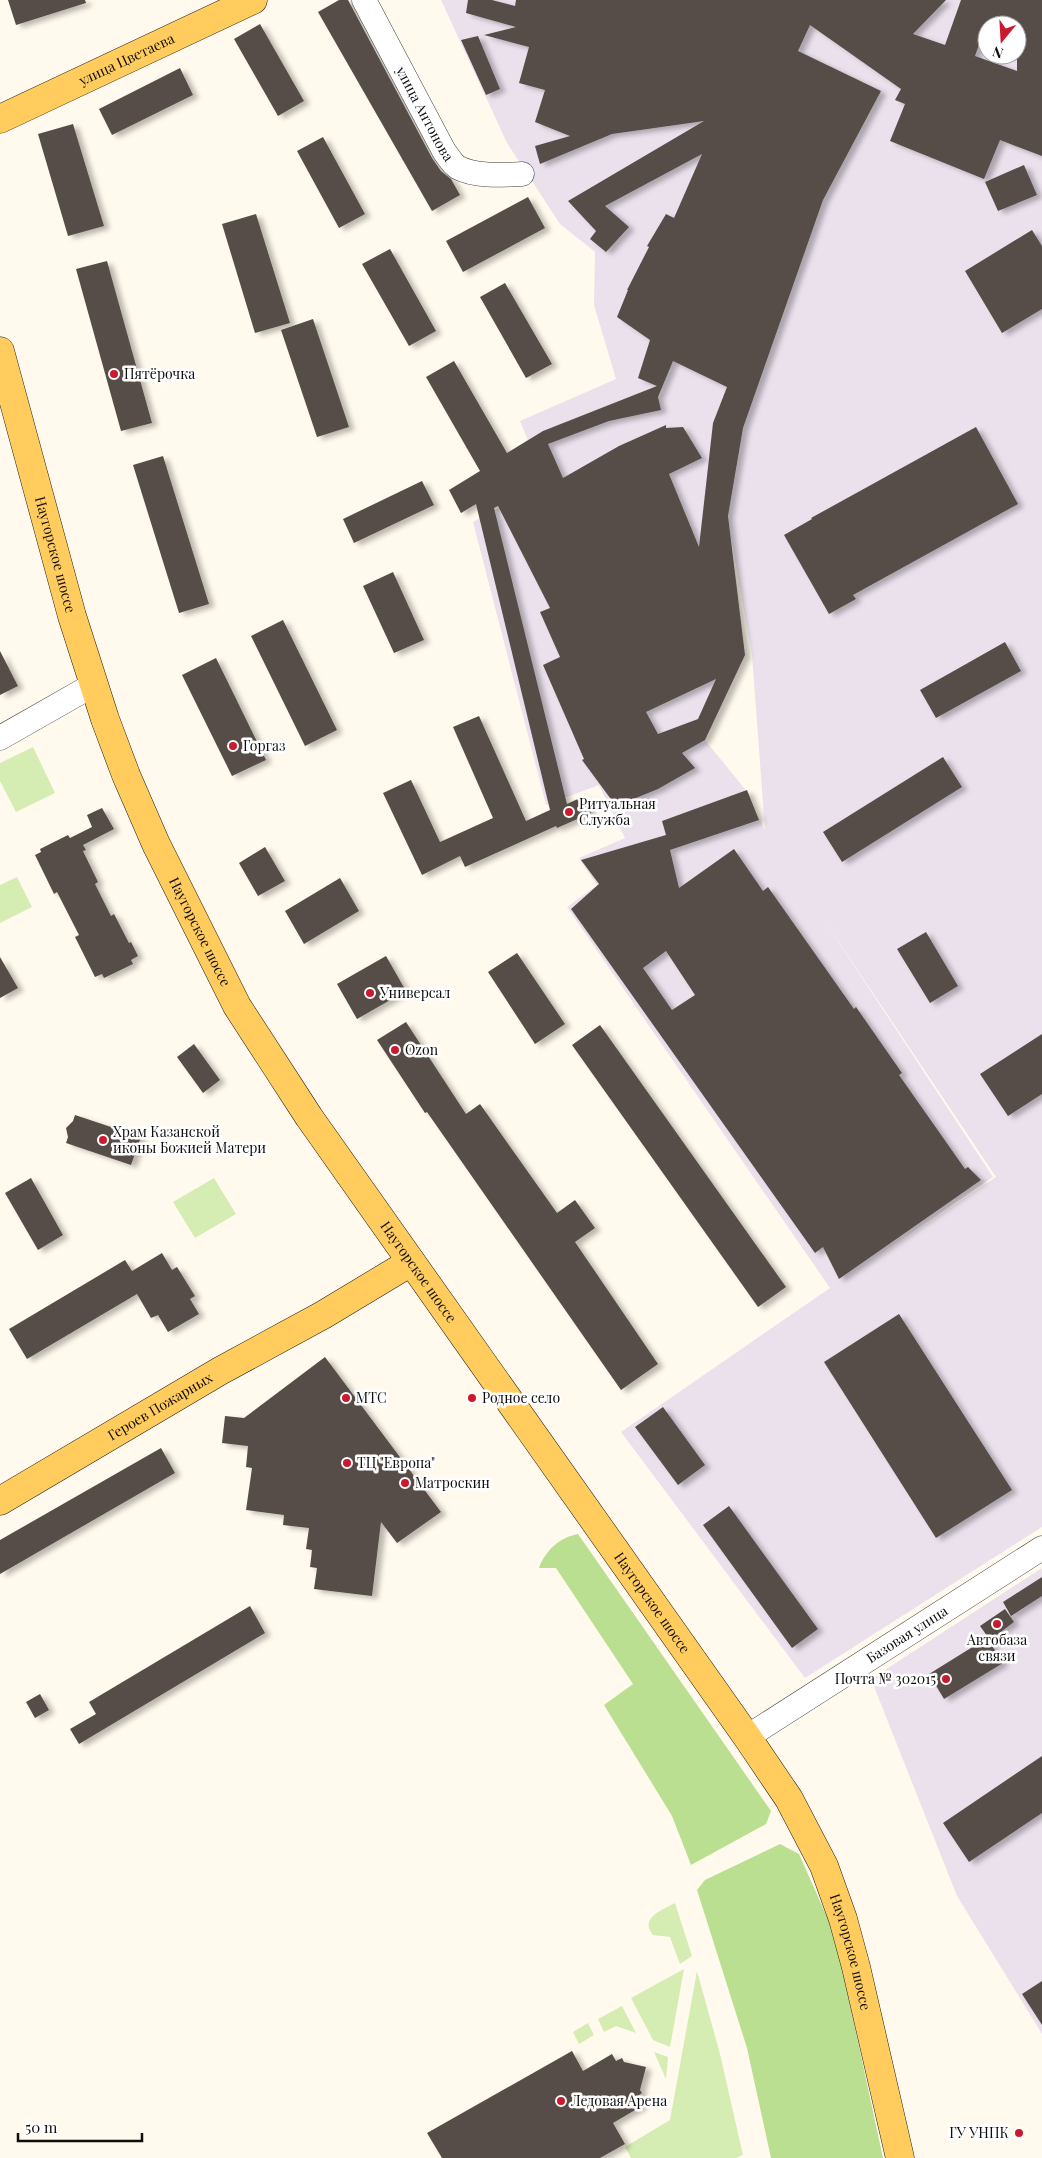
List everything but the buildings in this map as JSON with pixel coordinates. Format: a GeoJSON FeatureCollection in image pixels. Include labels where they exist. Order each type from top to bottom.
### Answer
{"type":"FeatureCollection","features":[{"type":"Feature","properties":{"kind":"main road","name":"улица Цветаева"},"geometry":{"type":"LineString","coordinates":[[0,119],[253,0]]}},
{"type":"Feature","properties":{"kind":"main road","name":"Наугорское шоссе"},"geometry":{"type":"LineString","coordinates":[[0,350],[32,476],[93,685],[144,818],[212,960],[237,1006],[309,1117],[747,1737],[793,1806],[824,1866],[843,1919],[856,1967],[900,2158]]}},
{"type":"Feature","properties":{"kind":"main road","name":"Героев Пожарных"},"geometry":{"type":"LineString","coordinates":[[0,1501],[220,1371],[323,1315],[411,1262]]}},
{"type":"Feature","properties":{"kind":"street","name":"улица Антонова"},"geometry":{"type":"LineString","coordinates":[[364,0],[444,151],[455,166],[474,172],[505,175],[522,174]]}},
{"type":"Feature","properties":{"kind":"street"},"geometry":{"type":"LineString","coordinates":[[0,738],[93,685]]}},
{"type":"Feature","properties":{"kind":"street","name":"Базовая улица"},"geometry":{"type":"LineString","coordinates":[[747,1737],[1042,1548]]}},
{"type":"Feature","properties":{"kind":"shaded area"},"geometry":{"type":"Polygon","coordinates":[[[441,0],[1042,0],[1042,1527],[805,1678],[621,1432],[830,1288],[567,907],[597,885],[579,858],[625,838],[599,785],[546,805],[473,522],[545,482],[520,421],[616,379],[594,305],[595,252],[560,224],[507,143],[441,0]],[[730,532],[745,655],[705,740],[744,788],[765,830],[752,655],[730,532]],[[824,920],[993,1177],[860,1269],[996,1177],[824,920]]]}},
{"type":"Feature","properties":{"kind":"shaded area"},"geometry":{"type":"Polygon","coordinates":[[[1042,1568],[1042,2034],[957,1896],[871,1679],[1042,1568]]]}},
{"type":"Feature","properties":{"kind":"green space"},"geometry":{"type":"Polygon","coordinates":[[[33,747],[55,793],[16,812],[0,781],[0,763],[33,747]]]}},
{"type":"Feature","properties":{"kind":"green space"},"geometry":{"type":"Polygon","coordinates":[[[17,877],[32,907],[0,923],[0,885],[17,877]]]}},
{"type":"Feature","properties":{"kind":"green space"},"geometry":{"type":"Polygon","coordinates":[[[214,1178],[236,1214],[195,1238],[173,1202],[214,1178]]]}},
{"type":"Feature","properties":{"kind":"green space"},"geometry":{"type":"Polygon","coordinates":[[[578,1534],[771,1811],[766,1824],[691,1865],[672,1816],[604,1705],[633,1684],[556,1568],[539,1568],[545,1556],[554,1546],[565,1538],[578,1534]]]}},
{"type":"Feature","properties":{"kind":"green space"},"geometry":{"type":"Polygon","coordinates":[[[780,1844],[799,1854],[835,1935],[883,2158],[771,2158],[747,2048],[697,1890],[705,1880],[780,1844]]]}},
{"type":"Feature","properties":{"kind":"green space"},"geometry":{"type":"Polygon","coordinates":[[[675,1903],[692,1956],[680,1964],[670,1937],[653,1935],[649,1929],[650,1919],[654,1915],[675,1903]]]}},
{"type":"Feature","properties":{"kind":"green space"},"geometry":{"type":"Polygon","coordinates":[[[684,1969],[670,2047],[653,2040],[631,1998],[684,1969]]]}},
{"type":"Feature","properties":{"kind":"green space"},"geometry":{"type":"Polygon","coordinates":[[[697,1971],[720,2054],[743,2155],[736,2158],[631,2158],[625,2147],[670,2120],[697,1971]]]}},
{"type":"Feature","properties":{"kind":"green space"},"geometry":{"type":"Polygon","coordinates":[[[622,2006],[636,2033],[616,2026],[604,2032],[598,2019],[622,2006]]]}},
{"type":"Feature","properties":{"kind":"green space"},"geometry":{"type":"Polygon","coordinates":[[[588,2023],[594,2035],[579,2044],[573,2032],[588,2023]]]}},
{"type":"Feature","properties":{"kind":"green space"},"geometry":{"type":"Polygon","coordinates":[[[654,2052],[668,2057],[666,2079],[654,2052]]]}},
{"type":"Feature","properties":{"kind":"place","name":"Пятёрочка"},"geometry":{"type":"Point","coordinates":[114,374]}},
{"type":"Feature","properties":{"kind":"place","name":"Горгаз"},"geometry":{"type":"Point","coordinates":[233,746]}},
{"type":"Feature","properties":{"kind":"place","name":"Ритуальная Служба"},"geometry":{"type":"Point","coordinates":[569,812]}},
{"type":"Feature","properties":{"kind":"place","name":"Универсал"},"geometry":{"type":"Point","coordinates":[370,993]}},
{"type":"Feature","properties":{"kind":"place","name":"Ozon"},"geometry":{"type":"Point","coordinates":[395,1050]}},
{"type":"Feature","properties":{"kind":"place","name":"Храм Казанской иконы Божией Матери"},"geometry":{"type":"Point","coordinates":[103,1140]}},
{"type":"Feature","properties":{"kind":"place","name":"МТС"},"geometry":{"type":"Point","coordinates":[346,1398]}},
{"type":"Feature","properties":{"kind":"place","name":"Родное село"},"geometry":{"type":"Point","coordinates":[472,1398]}},
{"type":"Feature","properties":{"kind":"place","name":"ТЦ \"Европа\""},"geometry":{"type":"Point","coordinates":[347,1463]}},
{"type":"Feature","properties":{"kind":"place","name":"Матроскин"},"geometry":{"type":"Point","coordinates":[405,1483]}},
{"type":"Feature","properties":{"kind":"place","name":"Автобаза связи"},"geometry":{"type":"Point","coordinates":[997,1624]}},
{"type":"Feature","properties":{"kind":"place","name":"Почта № 302015"},"geometry":{"type":"Point","coordinates":[946,1679]}},
{"type":"Feature","properties":{"kind":"place","name":"Ледовая Арена"},"geometry":{"type":"Point","coordinates":[561,2101]}},
{"type":"Feature","properties":{"kind":"place","name":"ГУ УНПК"},"geometry":{"type":"Point","coordinates":[1019,2133]}}]}
